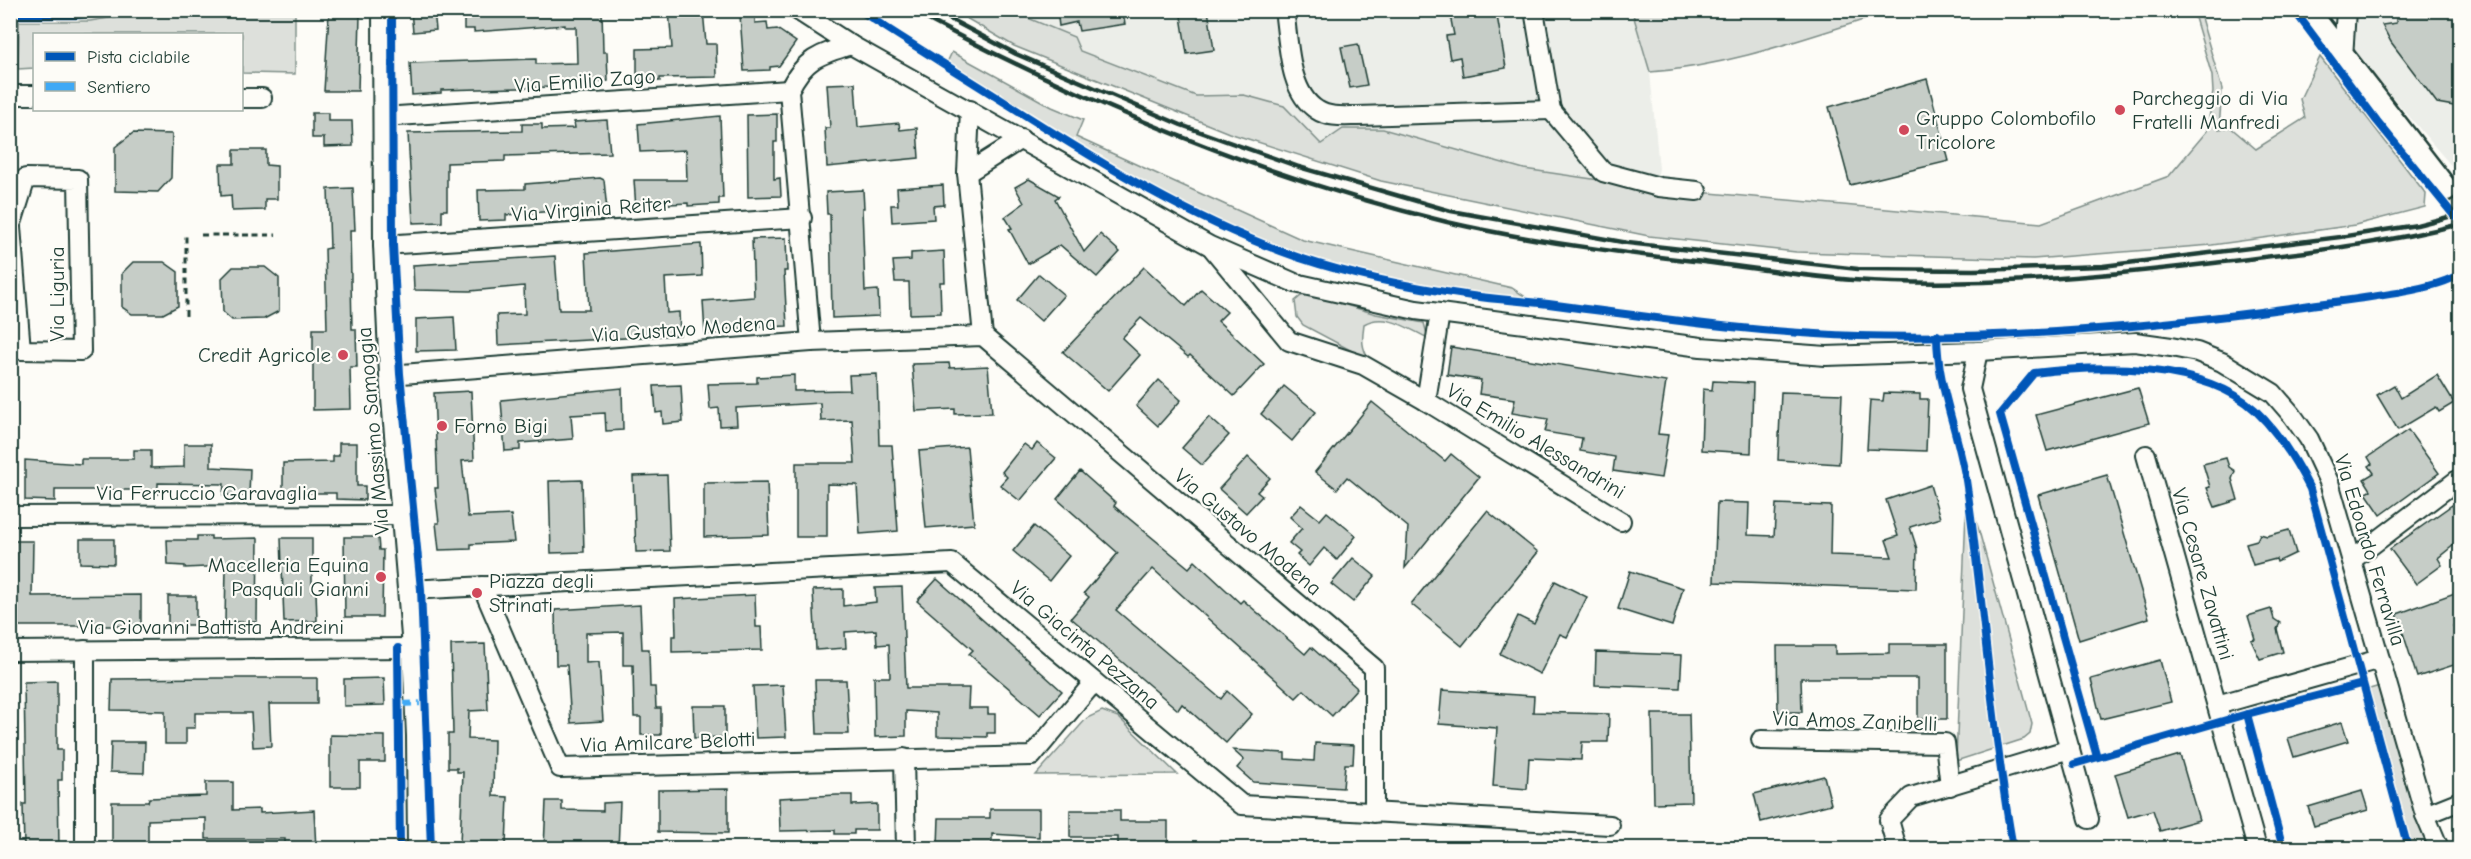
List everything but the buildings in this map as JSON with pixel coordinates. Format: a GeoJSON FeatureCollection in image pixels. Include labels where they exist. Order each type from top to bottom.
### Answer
{"type":"FeatureCollection","features":[{"type":"Feature","properties":{"kind":"main road"},"geometry":{"type":"LineString","coordinates":[[2307,10],[2446,189]]}},
{"type":"Feature","properties":{"kind":"street","name":"Via Massimo Samoggia"},"geometry":{"type":"LineString","coordinates":[[382,10],[383,245],[389,375],[403,515],[412,648],[416,736],[417,849]]}},
{"type":"Feature","properties":{"kind":"street","name":"Via Edoardo Ferravilla"},"geometry":{"type":"LineString","coordinates":[[797,10],[852,45],[1210,246],[1295,283],[1440,313],[1722,349],[1826,356],[1978,351],[2135,342],[2197,352],[2242,372],[2273,393],[2292,415],[2309,439],[2330,482],[2425,815],[2439,849]]}},
{"type":"Feature","properties":{"kind":"street"},"geometry":{"type":"LineString","coordinates":[[1284,10],[1297,85],[1306,100],[1318,111],[1347,117],[1551,110]]}},
{"type":"Feature","properties":{"kind":"street"},"geometry":{"type":"LineString","coordinates":[[1534,10],[1551,110],[1603,172],[1659,187],[1697,191]]}},
{"type":"Feature","properties":{"kind":"street"},"geometry":{"type":"LineString","coordinates":[[2343,58],[2346,10]]}},
{"type":"Feature","properties":{"kind":"street"},"geometry":{"type":"LineString","coordinates":[[811,342],[802,218],[789,90],[798,72],[811,61],[823,53],[852,45]]}},
{"type":"Feature","properties":{"kind":"street","name":"Via Emilio Zago"},"geometry":{"type":"LineString","coordinates":[[383,117],[789,90]]}},
{"type":"Feature","properties":{"kind":"street"},"geometry":{"type":"LineString","coordinates":[[10,95],[33,95]]}},
{"type":"Feature","properties":{"kind":"street"},"geometry":{"type":"LineString","coordinates":[[243,98],[262,98]]}},
{"type":"Feature","properties":{"kind":"street"},"geometry":{"type":"LineString","coordinates":[[970,110],[967,173],[983,336]]}},
{"type":"Feature","properties":{"kind":"street"},"geometry":{"type":"LineString","coordinates":[[967,173],[1021,139]]}},
{"type":"Feature","properties":{"kind":"street","name":"Via Liguria"},"geometry":{"type":"LineString","coordinates":[[26,178],[78,179],[81,351],[21,350],[12,217],[26,178]]}},
{"type":"Feature","properties":{"kind":"street","name":"Via Virginia Reiter"},"geometry":{"type":"LineString","coordinates":[[383,245],[802,218]]}},
{"type":"Feature","properties":{"kind":"street","name":"Via Emilio Alessandrini"},"geometry":{"type":"LineString","coordinates":[[1210,246],[1289,341],[1363,365],[1426,401],[1621,522]]}},
{"type":"Feature","properties":{"kind":"street","name":"Via Emilio Alessandrini"},"geometry":{"type":"LineString","coordinates":[[1426,401],[1440,313]]}},
{"type":"Feature","properties":{"kind":"street","name":"Via Gustavo Modena"},"geometry":{"type":"LineString","coordinates":[[389,375],[811,342],[983,336],[1374,668],[1374,813]]}},
{"type":"Feature","properties":{"kind":"street"},"geometry":{"type":"LineString","coordinates":[[1978,351],[1970,389],[2090,819]]}},
{"type":"Feature","properties":{"kind":"street","name":"Via Cesare Zavattini"},"geometry":{"type":"LineString","coordinates":[[2146,455],[2257,849]]}},
{"type":"Feature","properties":{"kind":"street"},"geometry":{"type":"LineString","coordinates":[[2352,560],[2460,478]]}},
{"type":"Feature","properties":{"kind":"street","name":"Via Ferruccio Garavaglia"},"geometry":{"type":"LineString","coordinates":[[10,516],[403,515]]}},
{"type":"Feature","properties":{"kind":"street","name":"Via Giacinta Pezzana"},"geometry":{"type":"LineString","coordinates":[[482,586],[952,563],[1242,805],[1610,825]]}},
{"type":"Feature","properties":{"kind":"street"},"geometry":{"type":"LineString","coordinates":[[408,590],[482,586]]}},
{"type":"Feature","properties":{"kind":"street","name":"Via Amilcare Belotti"},"geometry":{"type":"LineString","coordinates":[[482,586],[560,768],[1032,756],[1094,682]]}},
{"type":"Feature","properties":{"kind":"street","name":"Via Giovanni Battista Andreini"},"geometry":{"type":"LineString","coordinates":[[10,651],[412,648]]}},
{"type":"Feature","properties":{"kind":"street"},"geometry":{"type":"LineString","coordinates":[[85,650],[85,849]]}},
{"type":"Feature","properties":{"kind":"street"},"geometry":{"type":"LineString","coordinates":[[2217,705],[2380,659]]}},
{"type":"Feature","properties":{"kind":"street","name":"Via Amos Zanibelli"},"geometry":{"type":"LineString","coordinates":[[1761,740],[1945,743],[1950,786]]}},
{"type":"Feature","properties":{"kind":"street"},"geometry":{"type":"LineString","coordinates":[[1897,849],[1889,820],[1911,797],[2070,749]]}},
{"type":"Feature","properties":{"kind":"street"},"geometry":{"type":"LineString","coordinates":[[904,758],[906,849]]}},
{"type":"Feature","properties":{"kind":"street"},"geometry":{"type":"LineString","coordinates":[[2425,815],[2460,801]]}},
{"type":"Feature","properties":{"kind":"path"},"geometry":{"type":"LineString","coordinates":[[186,235],[186,316]]}},
{"type":"Feature","properties":{"kind":"path"},"geometry":{"type":"LineString","coordinates":[[201,235],[276,235]]}},
{"type":"Feature","properties":{"kind":"shaded area"},"geometry":{"type":"Polygon","coordinates":[[[158,10],[295,11],[295,74],[243,73],[243,33],[33,33],[33,68],[18,69],[19,21],[90,21],[158,10]]]}},
{"type":"Feature","properties":{"kind":"shaded area"},"geometry":{"type":"Polygon","coordinates":[[[1632,10],[1892,11],[1742,56],[1681,69],[1650,72],[1632,10]]]}},
{"type":"Feature","properties":{"kind":"shaded area"},"geometry":{"type":"Polygon","coordinates":[[[954,11],[1011,11],[1074,37],[1080,51],[1196,96],[1244,95],[1284,106],[1321,144],[1343,129],[1383,129],[1524,169],[1654,188],[2041,223],[2169,176],[2207,131],[2213,92],[2212,76],[2193,11],[2199,11],[2222,89],[2219,129],[2230,127],[2256,149],[2305,118],[2300,99],[2320,57],[2426,194],[2425,207],[2355,225],[2212,245],[2033,259],[1796,252],[1649,236],[1381,181],[1229,133],[1014,46],[954,11]]]}},
{"type":"Feature","properties":{"kind":"shaded area"},"geometry":{"type":"Polygon","coordinates":[[[970,11],[1632,11],[1650,72],[1659,169],[1645,225],[1383,173],[970,11]]]}},
{"type":"Feature","properties":{"kind":"shaded area"},"geometry":{"type":"Polygon","coordinates":[[[2355,11],[2460,11],[2460,176],[2353,51],[2352,21],[2355,11]]]}},
{"type":"Feature","properties":{"kind":"shaded area"},"geometry":{"type":"Polygon","coordinates":[[[952,52],[1052,107],[1083,120],[1076,137],[1303,240],[1512,288],[1533,302],[1482,297],[1366,275],[1295,255],[1225,229],[1160,198],[945,67],[952,52]]]}},
{"type":"Feature","properties":{"kind":"shaded area"},"geometry":{"type":"Polygon","coordinates":[[[1309,294],[1376,314],[1424,323],[1428,338],[1396,323],[1372,321],[1364,324],[1363,334],[1363,347],[1369,360],[1303,325],[1297,317],[1295,301],[1309,294]]]}},
{"type":"Feature","properties":{"kind":"shaded area"},"geometry":{"type":"Polygon","coordinates":[[[1967,487],[2032,724],[2030,734],[2024,739],[1956,761],[1967,487]]]}},
{"type":"Feature","properties":{"kind":"shaded area"},"geometry":{"type":"Polygon","coordinates":[[[2380,686],[2432,848],[2412,848],[2366,690],[2380,686]]]}},
{"type":"Feature","properties":{"kind":"shaded area"},"geometry":{"type":"Polygon","coordinates":[[[1102,711],[1118,717],[1177,774],[1036,775],[1087,718],[1102,711]]]}},
{"type":"Feature","properties":{"kind":"tunnel"},"geometry":{"type":"LineString","coordinates":[[2446,189],[2460,208]]}},
{"type":"Feature","properties":{"kind":"railway"},"geometry":{"type":"LineString","coordinates":[[910,10],[1039,75],[1105,105],[1172,133],[1308,183],[1447,222],[1508,235],[1601,250],[1853,280],[1988,282],[2125,273],[2276,256],[2369,243],[2460,224]]}},
{"type":"Feature","properties":{"kind":"railway"},"geometry":{"type":"LineString","coordinates":[[933,10],[1016,54],[1181,125],[1299,167],[1451,211],[1628,243],[1858,269],[1974,270],[2103,266],[2340,237],[2417,225],[2460,214]]}},
{"type":"Feature","properties":{"kind":"marked path"},"geometry":{"type":"LineString","coordinates":[[400,704],[425,703]]}},
{"type":"Feature","properties":{"kind":"cycle path"},"geometry":{"type":"LineString","coordinates":[[10,15],[77,15],[115,10]]}},
{"type":"Feature","properties":{"kind":"cycle path"},"geometry":{"type":"LineString","coordinates":[[392,10],[393,245],[400,374],[421,589],[431,848]]}},
{"type":"Feature","properties":{"kind":"cycle path"},"geometry":{"type":"LineString","coordinates":[[859,10],[1079,149],[1186,209],[1261,244],[1300,258],[1363,276],[1429,289],[1782,332],[1914,337],[2026,334],[2193,320],[2408,291],[2446,281],[2460,274]]}},
{"type":"Feature","properties":{"kind":"cycle path"},"geometry":{"type":"LineString","coordinates":[[2294,10],[2377,121],[2460,223]]}},
{"type":"Feature","properties":{"kind":"cycle path"},"geometry":{"type":"LineString","coordinates":[[1937,335],[1941,374],[1967,487],[1999,758],[2013,848]]}},
{"type":"Feature","properties":{"kind":"cycle path"},"geometry":{"type":"LineString","coordinates":[[2097,757],[2000,414],[2034,373],[2119,369],[2149,370],[2179,375],[2208,383],[2233,394],[2255,410],[2286,447],[2310,489],[2408,848]]}},
{"type":"Feature","properties":{"kind":"cycle path"},"geometry":{"type":"LineString","coordinates":[[398,648],[400,848]]}},
{"type":"Feature","properties":{"kind":"cycle path"},"geometry":{"type":"LineString","coordinates":[[2283,848],[2247,714],[2362,684]]}},
{"type":"Feature","properties":{"kind":"cycle path"},"geometry":{"type":"LineString","coordinates":[[2074,764],[2247,714]]}},
{"type":"Feature","properties":{"kind":"place","name":"Parcheggio di Via Fratelli Manfredi"},"geometry":{"type":"Point","coordinates":[2120,110]}},
{"type":"Feature","properties":{"kind":"place","name":"Gruppo Colombofilo Tricolore"},"geometry":{"type":"Point","coordinates":[1904,130]}},
{"type":"Feature","properties":{"kind":"place","name":"Credit Agricole"},"geometry":{"type":"Point","coordinates":[343,355]}},
{"type":"Feature","properties":{"kind":"place","name":"Forno Bigi"},"geometry":{"type":"Point","coordinates":[442,426]}},
{"type":"Feature","properties":{"kind":"place","name":"Macelleria Equina Pasquali Gianni"},"geometry":{"type":"Point","coordinates":[381,577]}},
{"type":"Feature","properties":{"kind":"place","name":"Piazza degli Strinati"},"geometry":{"type":"Point","coordinates":[477,593]}}]}
